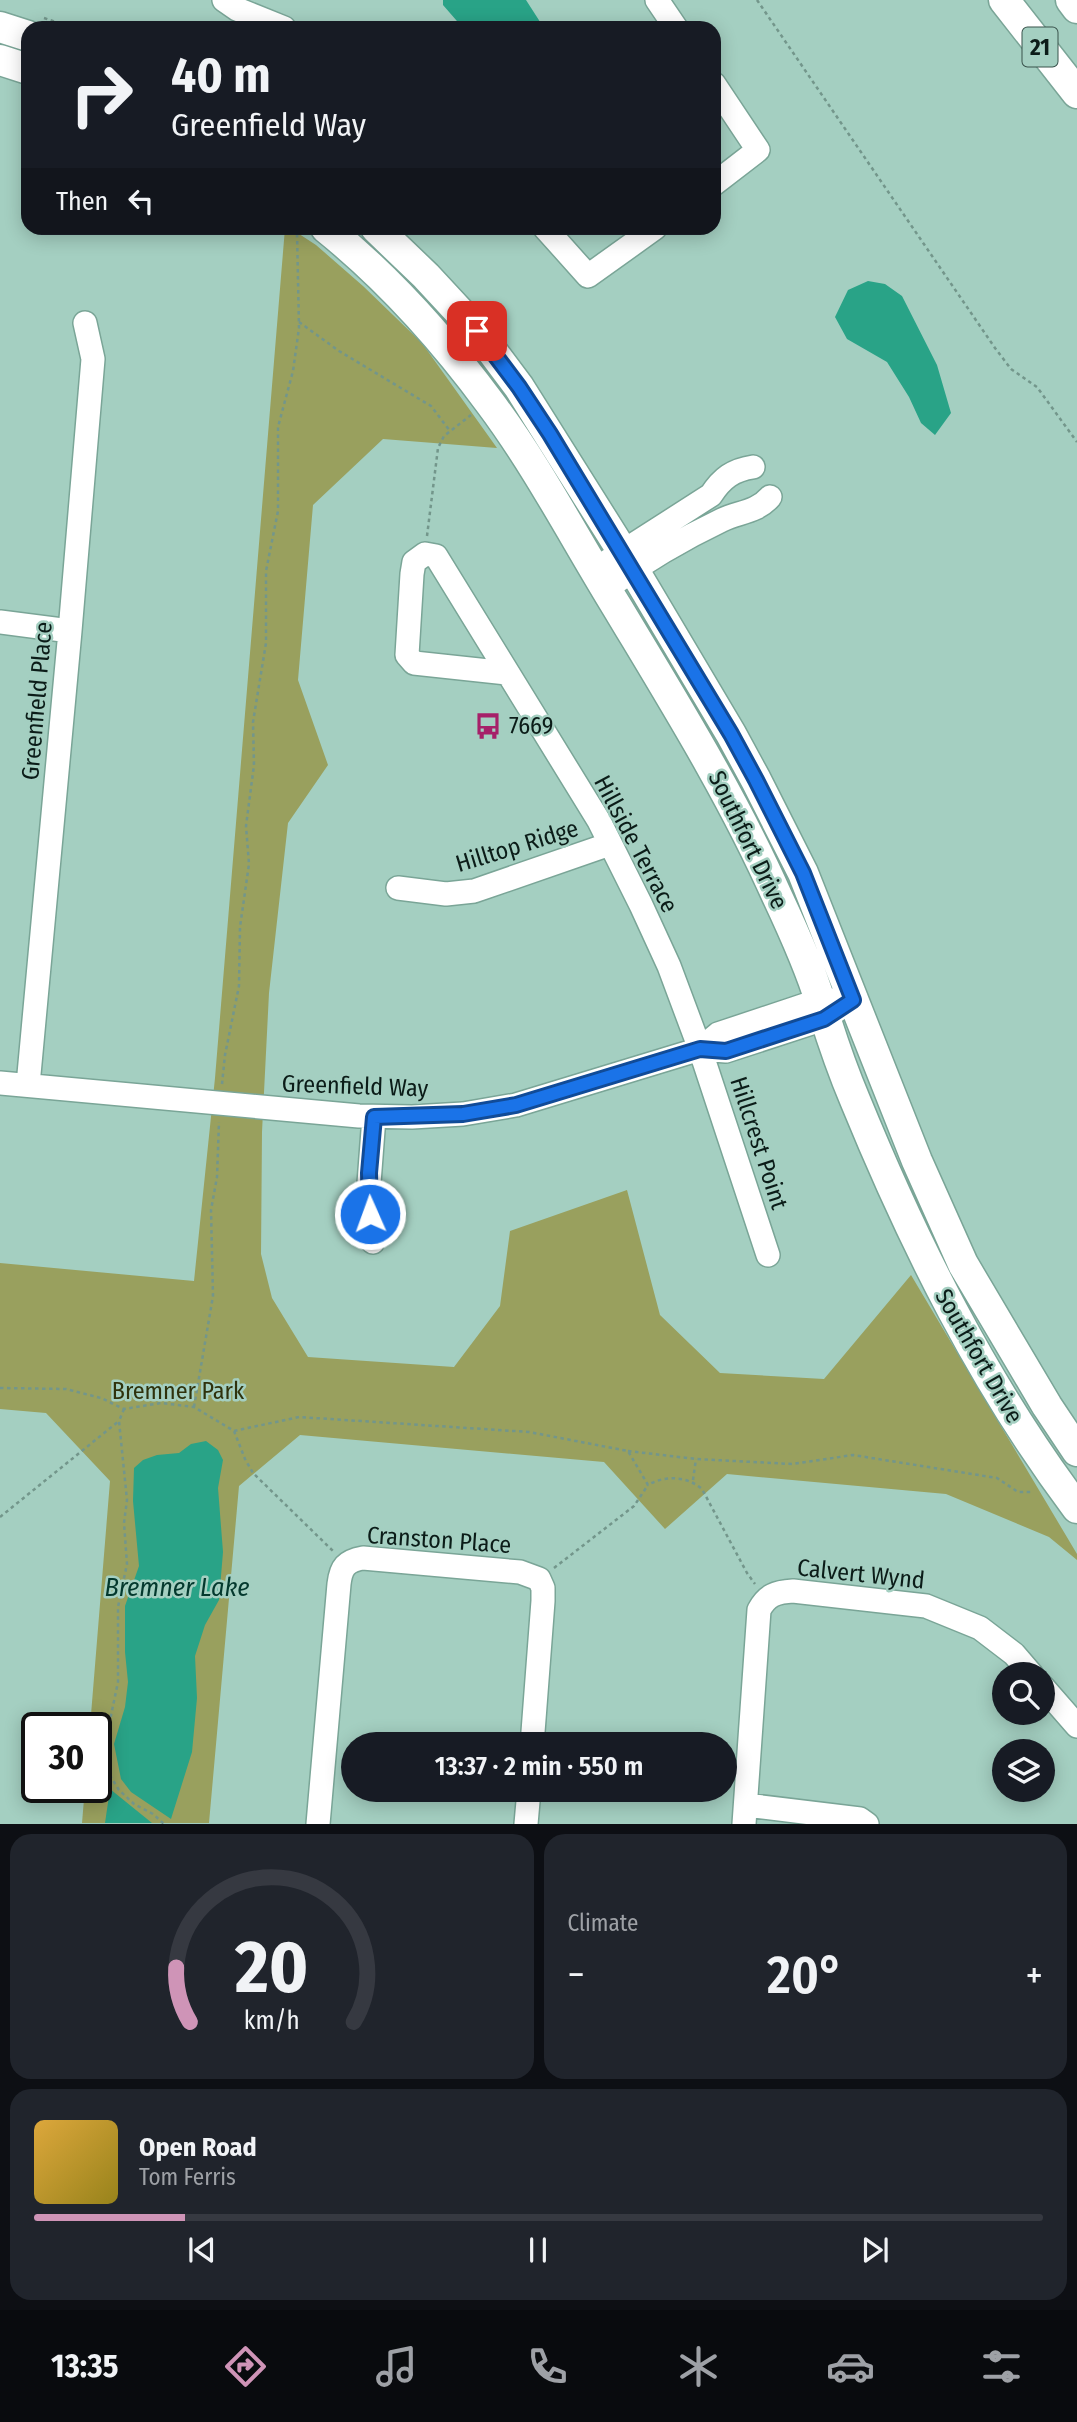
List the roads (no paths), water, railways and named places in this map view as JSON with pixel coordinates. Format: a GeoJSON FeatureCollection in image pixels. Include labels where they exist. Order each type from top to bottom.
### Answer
{"type":"FeatureCollection","features":[{"type":"Feature","properties":{"kind":"main road","name":"21"},"geometry":{"type":"LineString","coordinates":[[1004,0],[1077,93]]}},
{"type":"Feature","properties":{"kind":"main road","name":"21"},"geometry":{"type":"LineString","coordinates":[[1071,0],[1077,8]]}},
{"type":"Feature","properties":{"kind":"main road"},"geometry":{"type":"LineString","coordinates":[[0,27],[21,34]]}},
{"type":"Feature","properties":{"kind":"main road"},"geometry":{"type":"LineString","coordinates":[[0,60],[21,67]]}},
{"type":"Feature","properties":{"kind":"main road","name":"Southfort Drive"},"geometry":{"type":"LineString","coordinates":[[334,235],[399,293],[466,371],[524,453],[700,745],[777,896],[822,1009],[853,1097],[937,1283],[1006,1407],[1077,1508]]}},
{"type":"Feature","properties":{"kind":"main road","name":"Southfort Drive"},"geometry":{"type":"LineString","coordinates":[[383,235],[477,331],[519,387],[627,560],[756,780],[803,873],[917,1161],[963,1264],[1047,1406],[1077,1451]]}},
{"type":"Feature","properties":{"kind":"street"},"geometry":{"type":"LineString","coordinates":[[224,0],[237,9],[259,7],[276,21]]}},
{"type":"Feature","properties":{"kind":"street"},"geometry":{"type":"LineString","coordinates":[[657,0],[671,21]]}},
{"type":"Feature","properties":{"kind":"street"},"geometry":{"type":"LineString","coordinates":[[721,95],[758,149],[721,178]]}},
{"type":"Feature","properties":{"kind":"street"},"geometry":{"type":"LineString","coordinates":[[551,235],[588,276],[645,235]]}},
{"type":"Feature","properties":{"kind":"street","name":"Greenfield Place"},"geometry":{"type":"LineString","coordinates":[[28,1085],[93,359],[85,323]]}},
{"type":"Feature","properties":{"kind":"street"},"geometry":{"type":"LineString","coordinates":[[600,580],[711,495],[723,478],[753,467]]}},
{"type":"Feature","properties":{"kind":"street"},"geometry":{"type":"LineString","coordinates":[[627,560],[757,508],[770,497]]}},
{"type":"Feature","properties":{"kind":"street","name":"Hillside Terrace"},"geometry":{"type":"LineString","coordinates":[[507,673],[414,663],[407,655],[414,562],[425,554],[436,556],[599,821],[669,966],[700,1049]]}},
{"type":"Feature","properties":{"kind":"street"},"geometry":{"type":"LineString","coordinates":[[0,622],[70,631]]}},
{"type":"Feature","properties":{"kind":"street","name":"Hilltop Ridge"},"geometry":{"type":"LineString","coordinates":[[398,888],[446,894],[474,891],[610,844]]}},
{"type":"Feature","properties":{"kind":"street","name":"Greenfield Way"},"geometry":{"type":"LineString","coordinates":[[0,1083],[374,1117],[463,1114],[516,1105],[700,1049],[718,1034],[853,1000]]}},
{"type":"Feature","properties":{"kind":"street","name":"Hillcrest Point"},"geometry":{"type":"LineString","coordinates":[[700,1049],[768,1255]]}},
{"type":"Feature","properties":{"kind":"street"},"geometry":{"type":"LineString","coordinates":[[373,1242],[369,1183],[374,1117]]}},
{"type":"Feature","properties":{"kind":"street","name":"Cranston Place"},"geometry":{"type":"LineString","coordinates":[[318,1824],[339,1584],[346,1563],[363,1558],[520,1572],[539,1579],[543,1588],[543,1601],[533,1732]]}},
{"type":"Feature","properties":{"kind":"street","name":"Calvert Wynd"},"geometry":{"type":"LineString","coordinates":[[745,1814],[759,1610],[765,1598],[793,1591],[926,1606],[980,1629],[1021,1662]]}},
{"type":"Feature","properties":{"kind":"street"},"geometry":{"type":"LineString","coordinates":[[1055,1701],[1077,1726]]}},
{"type":"Feature","properties":{"kind":"street"},"geometry":{"type":"LineString","coordinates":[[526,1824],[528,1802]]}},
{"type":"Feature","properties":{"kind":"street"},"geometry":{"type":"LineString","coordinates":[[745,1814],[860,1819],[867,1824]]}},
{"type":"Feature","properties":{"kind":"water"},"geometry":{"type":"Polygon","coordinates":[[[443,0],[526,0],[540,21],[457,21],[443,5],[443,0]]]}},
{"type":"Feature","properties":{"kind":"water"},"geometry":{"type":"Polygon","coordinates":[[[868,281],[885,284],[902,296],[937,365],[951,413],[935,435],[921,423],[909,397],[887,362],[847,339],[835,317],[848,290],[868,281]]]}},
{"type":"Feature","properties":{"kind":"water","name":"Bremner Lake"},"geometry":{"type":"Polygon","coordinates":[[[206,1441],[218,1450],[223,1460],[218,1488],[223,1552],[219,1600],[205,1625],[195,1656],[197,1698],[192,1752],[171,1819],[131,1792],[121,1779],[114,1744],[125,1707],[128,1682],[125,1606],[139,1566],[133,1501],[134,1468],[143,1460],[157,1455],[179,1453],[191,1444],[206,1441]]]}},
{"type":"Feature","properties":{"kind":"water"},"geometry":{"type":"Polygon","coordinates":[[[112,1791],[152,1823],[105,1823],[108,1803],[112,1803],[112,1791]]]}},
{"type":"Feature","properties":{"kind":"place","name":"7669"},"geometry":{"type":"Point","coordinates":[488,726]}},
{"type":"Feature","properties":{"kind":"park label","name":"Bremner Park"},"geometry":{"type":"Point","coordinates":[178,1391]}}]}
